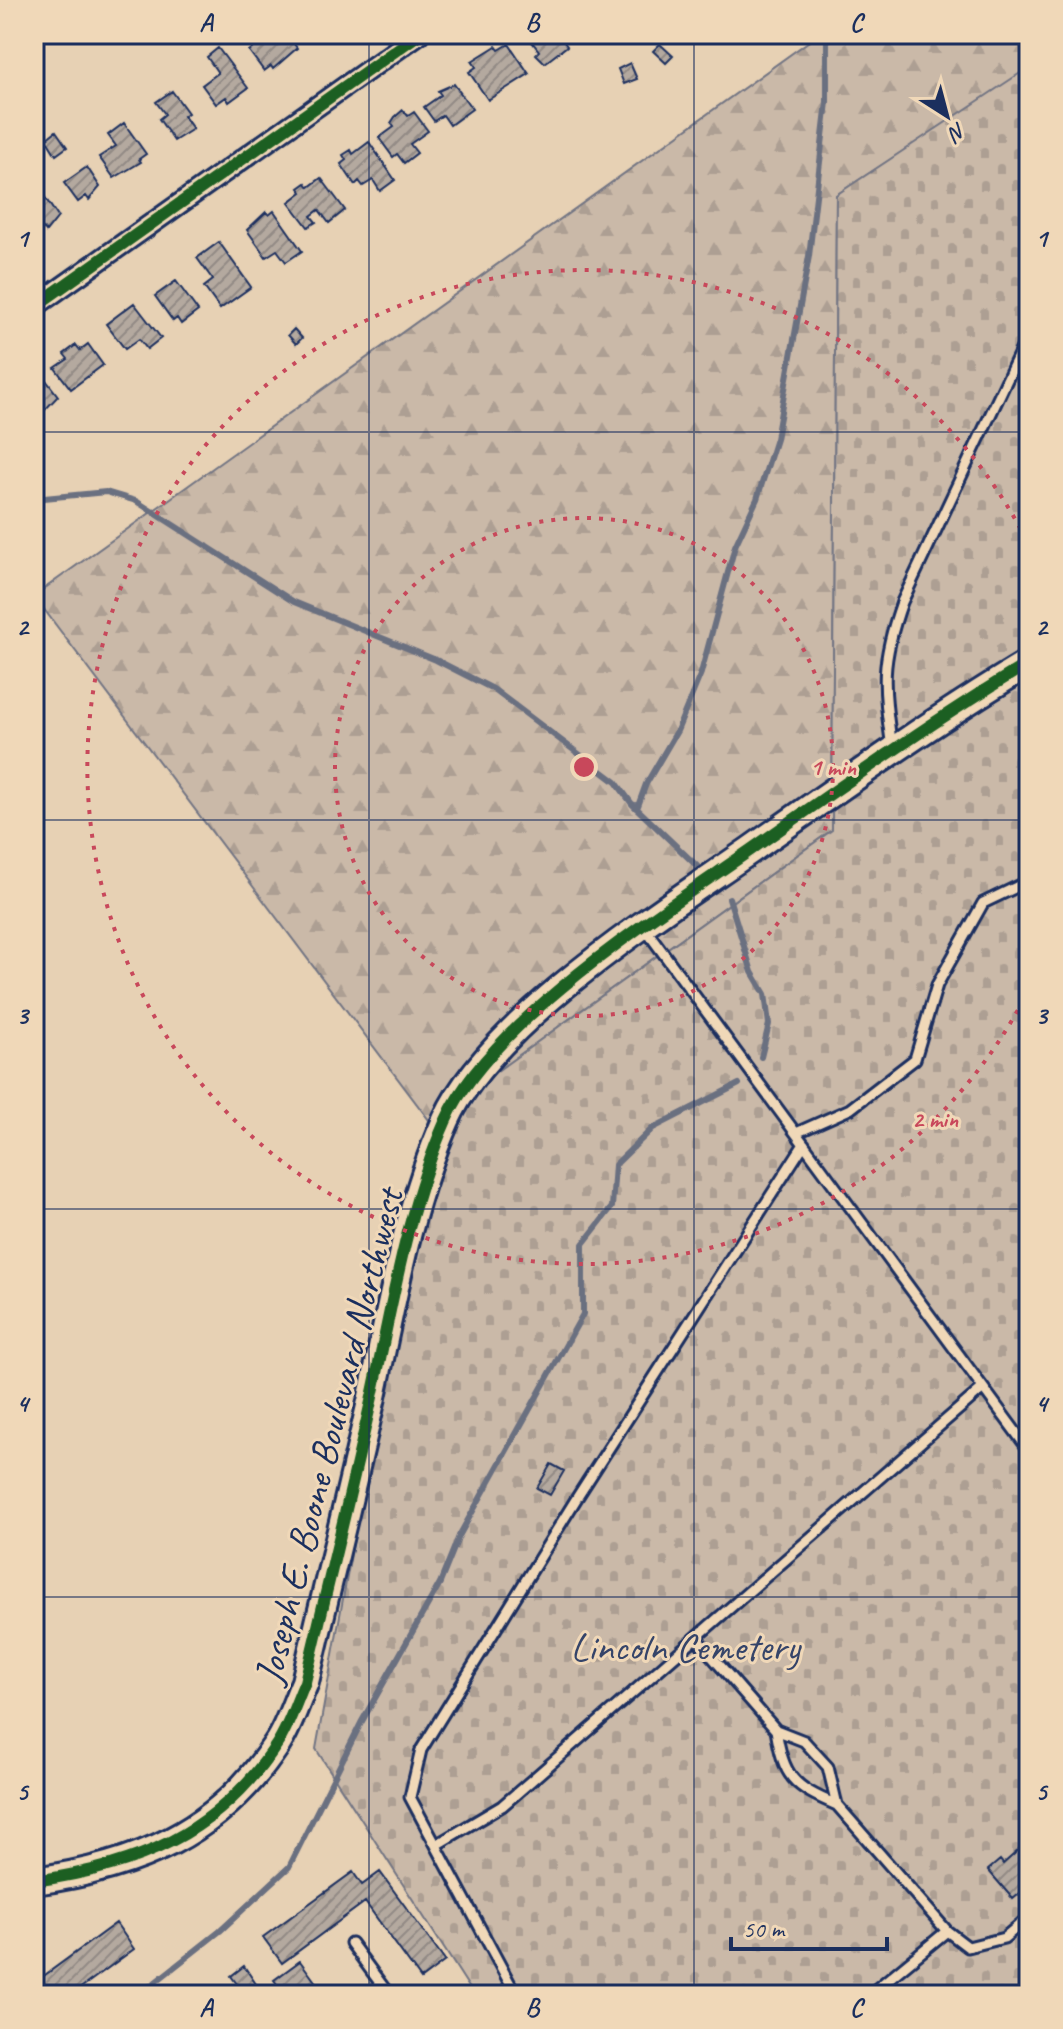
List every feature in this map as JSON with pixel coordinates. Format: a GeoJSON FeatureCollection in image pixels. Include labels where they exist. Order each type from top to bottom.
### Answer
{"type":"FeatureCollection","features":[{"type":"Feature","properties":{"kind":"main road","name":"Joseph E. Boone Boulevard Northwest"},"geometry":{"type":"LineString","coordinates":[[34,1881],[86,1874],[147,1855],[193,1831],[237,1795],[278,1743],[305,1682],[410,1219],[446,1118],[474,1073],[514,1030],[576,977],[892,751],[1029,663]]}},
{"type":"Feature","properties":{"kind":"street"},"geometry":{"type":"LineString","coordinates":[[34,307],[419,34]]}},
{"type":"Feature","properties":{"kind":"lane"},"geometry":{"type":"LineString","coordinates":[[892,751],[883,687],[886,646],[902,602],[1029,333]]}},
{"type":"Feature","properties":{"kind":"lane"},"geometry":{"type":"LineString","coordinates":[[796,1133],[850,1109],[915,1059],[937,985],[983,903],[1029,881]]}},
{"type":"Feature","properties":{"kind":"lane"},"geometry":{"type":"LineString","coordinates":[[644,927],[1029,1450]]}},
{"type":"Feature","properties":{"kind":"lane"},"geometry":{"type":"LineString","coordinates":[[516,1995],[410,1797],[421,1750],[578,1496],[804,1144]]}},
{"type":"Feature","properties":{"kind":"lane"},"geometry":{"type":"LineString","coordinates":[[436,1845],[502,1806],[983,1388]]}},
{"type":"Feature","properties":{"kind":"lane"},"geometry":{"type":"LineString","coordinates":[[696,1638],[776,1730],[804,1741],[828,1767],[837,1805]]}},
{"type":"Feature","properties":{"kind":"lane"},"geometry":{"type":"LineString","coordinates":[[776,1730],[783,1767],[803,1791],[837,1805],[947,1931],[968,1947],[1004,1938],[1029,1917]]}},
{"type":"Feature","properties":{"kind":"lane"},"geometry":{"type":"LineString","coordinates":[[869,1995],[947,1931]]}},
{"type":"Feature","properties":{"kind":"lane"},"geometry":{"type":"LineString","coordinates":[[351,1943],[389,1995]]}},
{"type":"Feature","properties":{"kind":"green space"},"geometry":{"type":"Polygon","coordinates":[[[819,34],[1029,34],[1029,69],[836,195],[832,830],[429,1120],[34,596],[819,34]]]}},
{"type":"Feature","properties":{"kind":"green space","name":"Lincoln Cemetery"},"geometry":{"type":"Polygon","coordinates":[[[1028,68],[1029,1995],[474,1995],[316,1749],[429,1120],[832,830],[836,195],[1028,68]]]}},
{"type":"Feature","properties":{"kind":"building"},"geometry":{"type":"Polygon","coordinates":[[[272,34],[287,34],[297,48],[273,69],[271,66],[264,71],[249,51],[272,34]]]}},
{"type":"Feature","properties":{"kind":"building"},"geometry":{"type":"Polygon","coordinates":[[[526,34],[558,34],[567,46],[545,63],[536,54],[539,51],[526,34]]]}},
{"type":"Feature","properties":{"kind":"building"},"geometry":{"type":"Polygon","coordinates":[[[594,34],[615,34],[601,44],[594,34]]]}},
{"type":"Feature","properties":{"kind":"building"},"geometry":{"type":"Polygon","coordinates":[[[509,44],[529,74],[488,100],[469,72],[476,67],[472,61],[496,46],[499,50],[509,44]]]}},
{"type":"Feature","properties":{"kind":"building"},"geometry":{"type":"Polygon","coordinates":[[[660,44],[673,56],[666,63],[653,51],[660,44]]]}},
{"type":"Feature","properties":{"kind":"building"},"geometry":{"type":"Polygon","coordinates":[[[218,48],[248,88],[229,102],[226,97],[216,104],[202,85],[218,73],[207,57],[218,48]]]}},
{"type":"Feature","properties":{"kind":"building"},"geometry":{"type":"Polygon","coordinates":[[[630,63],[637,79],[624,84],[618,69],[630,63]]]}},
{"type":"Feature","properties":{"kind":"building"},"geometry":{"type":"Polygon","coordinates":[[[454,84],[472,109],[450,125],[443,115],[434,121],[424,107],[441,95],[438,91],[454,84]]]}},
{"type":"Feature","properties":{"kind":"building"},"geometry":{"type":"Polygon","coordinates":[[[172,91],[188,113],[184,116],[193,129],[174,141],[159,119],[165,114],[156,102],[172,91]]]}},
{"type":"Feature","properties":{"kind":"building"},"geometry":{"type":"Polygon","coordinates":[[[403,110],[408,116],[414,112],[428,131],[410,144],[417,153],[404,163],[397,154],[393,157],[379,138],[394,127],[391,123],[403,110]]]}},
{"type":"Feature","properties":{"kind":"building"},"geometry":{"type":"Polygon","coordinates":[[[124,123],[146,154],[139,159],[141,162],[114,178],[99,157],[116,146],[108,135],[124,123]]]}},
{"type":"Feature","properties":{"kind":"building"},"geometry":{"type":"Polygon","coordinates":[[[56,131],[67,147],[56,155],[46,139],[56,131]]]}},
{"type":"Feature","properties":{"kind":"building"},"geometry":{"type":"Polygon","coordinates":[[[369,142],[395,180],[380,191],[373,180],[363,186],[359,181],[355,185],[341,164],[346,160],[343,155],[351,150],[353,154],[369,142]]]}},
{"type":"Feature","properties":{"kind":"building"},"geometry":{"type":"Polygon","coordinates":[[[87,167],[100,187],[89,200],[86,196],[78,202],[64,183],[87,167]]]}},
{"type":"Feature","properties":{"kind":"building"},"geometry":{"type":"Polygon","coordinates":[[[321,178],[345,210],[329,223],[319,210],[311,216],[316,222],[308,227],[289,202],[302,192],[299,188],[306,183],[309,187],[321,178]]]}},
{"type":"Feature","properties":{"kind":"building"},"geometry":{"type":"Polygon","coordinates":[[[38,187],[58,217],[46,232],[43,228],[34,234],[34,190],[38,187]]]}},
{"type":"Feature","properties":{"kind":"building"},"geometry":{"type":"Polygon","coordinates":[[[274,211],[302,251],[286,262],[277,250],[266,257],[247,230],[266,212],[269,215],[274,211]]]}},
{"type":"Feature","properties":{"kind":"building"},"geometry":{"type":"Polygon","coordinates":[[[219,242],[251,287],[220,309],[204,287],[213,280],[197,258],[219,242]]]}},
{"type":"Feature","properties":{"kind":"building"},"geometry":{"type":"Polygon","coordinates":[[[176,281],[198,311],[181,324],[177,318],[173,321],[155,296],[176,281]]]}},
{"type":"Feature","properties":{"kind":"building"},"geometry":{"type":"Polygon","coordinates":[[[134,303],[161,338],[147,349],[139,339],[125,349],[106,324],[134,303]]]}},
{"type":"Feature","properties":{"kind":"building"},"geometry":{"type":"Polygon","coordinates":[[[294,329],[302,338],[296,344],[288,335],[294,329]]]}},
{"type":"Feature","properties":{"kind":"building"},"geometry":{"type":"Polygon","coordinates":[[[88,344],[103,365],[71,389],[55,368],[68,359],[64,354],[76,345],[80,350],[88,344]]]}},
{"type":"Feature","properties":{"kind":"building"},"geometry":{"type":"Polygon","coordinates":[[[43,376],[58,396],[44,411],[41,407],[36,411],[34,380],[43,376]]]}},
{"type":"Feature","properties":{"kind":"building"},"geometry":{"type":"Polygon","coordinates":[[[551,1464],[564,1471],[550,1495],[537,1488],[551,1464]]]}},
{"type":"Feature","properties":{"kind":"building"},"geometry":{"type":"Polygon","coordinates":[[[1029,1841],[1029,1878],[1021,1885],[1025,1889],[1013,1899],[988,1870],[1000,1860],[1003,1864],[1029,1841]]]}},
{"type":"Feature","properties":{"kind":"building"},"geometry":{"type":"Polygon","coordinates":[[[353,1872],[362,1885],[380,1872],[445,1961],[421,1979],[365,1902],[282,1963],[263,1937],[353,1872]]]}},
{"type":"Feature","properties":{"kind":"building"},"geometry":{"type":"Polygon","coordinates":[[[116,1923],[134,1949],[71,1995],[34,1995],[34,1974],[38,1980],[116,1923]]]}},
{"type":"Feature","properties":{"kind":"building"},"geometry":{"type":"Polygon","coordinates":[[[300,1961],[325,1995],[285,1995],[274,1980],[300,1961]]]}},
{"type":"Feature","properties":{"kind":"building"},"geometry":{"type":"Polygon","coordinates":[[[244,1966],[256,1984],[244,1993],[231,1976],[244,1966]]]}},
{"type":"Feature","properties":{"kind":"waterway"},"geometry":{"type":"LineString","coordinates":[[632,804],[638,806],[646,784],[677,731],[701,673],[735,546],[757,499],[776,439],[809,256],[827,102],[827,34]]}},
{"type":"Feature","properties":{"kind":"waterway"},"geometry":{"type":"LineString","coordinates":[[34,499],[106,492],[136,501],[294,602],[436,660],[493,689],[616,782],[632,804],[697,866]]}},
{"type":"Feature","properties":{"kind":"waterway"},"geometry":{"type":"LineString","coordinates":[[729,898],[752,972],[765,994],[769,1024],[761,1057]]}},
{"type":"Feature","properties":{"kind":"waterway"},"geometry":{"type":"LineString","coordinates":[[139,1995],[220,1931],[289,1867],[361,1723],[440,1583],[459,1536],[583,1314],[583,1244],[612,1207],[615,1165],[653,1128],[739,1084]]}},
{"type":"Feature","properties":{"kind":"cycle path"},"geometry":{"type":"LineString","coordinates":[[34,307],[419,34]]}},
{"type":"Feature","properties":{"kind":"cycle path"},"geometry":{"type":"LineString","coordinates":[[34,1881],[107,1866],[172,1841],[228,1801],[254,1775],[281,1737],[305,1682],[421,1187],[446,1120],[468,1083],[538,1007],[627,936],[889,753],[1029,663]]}}]}
